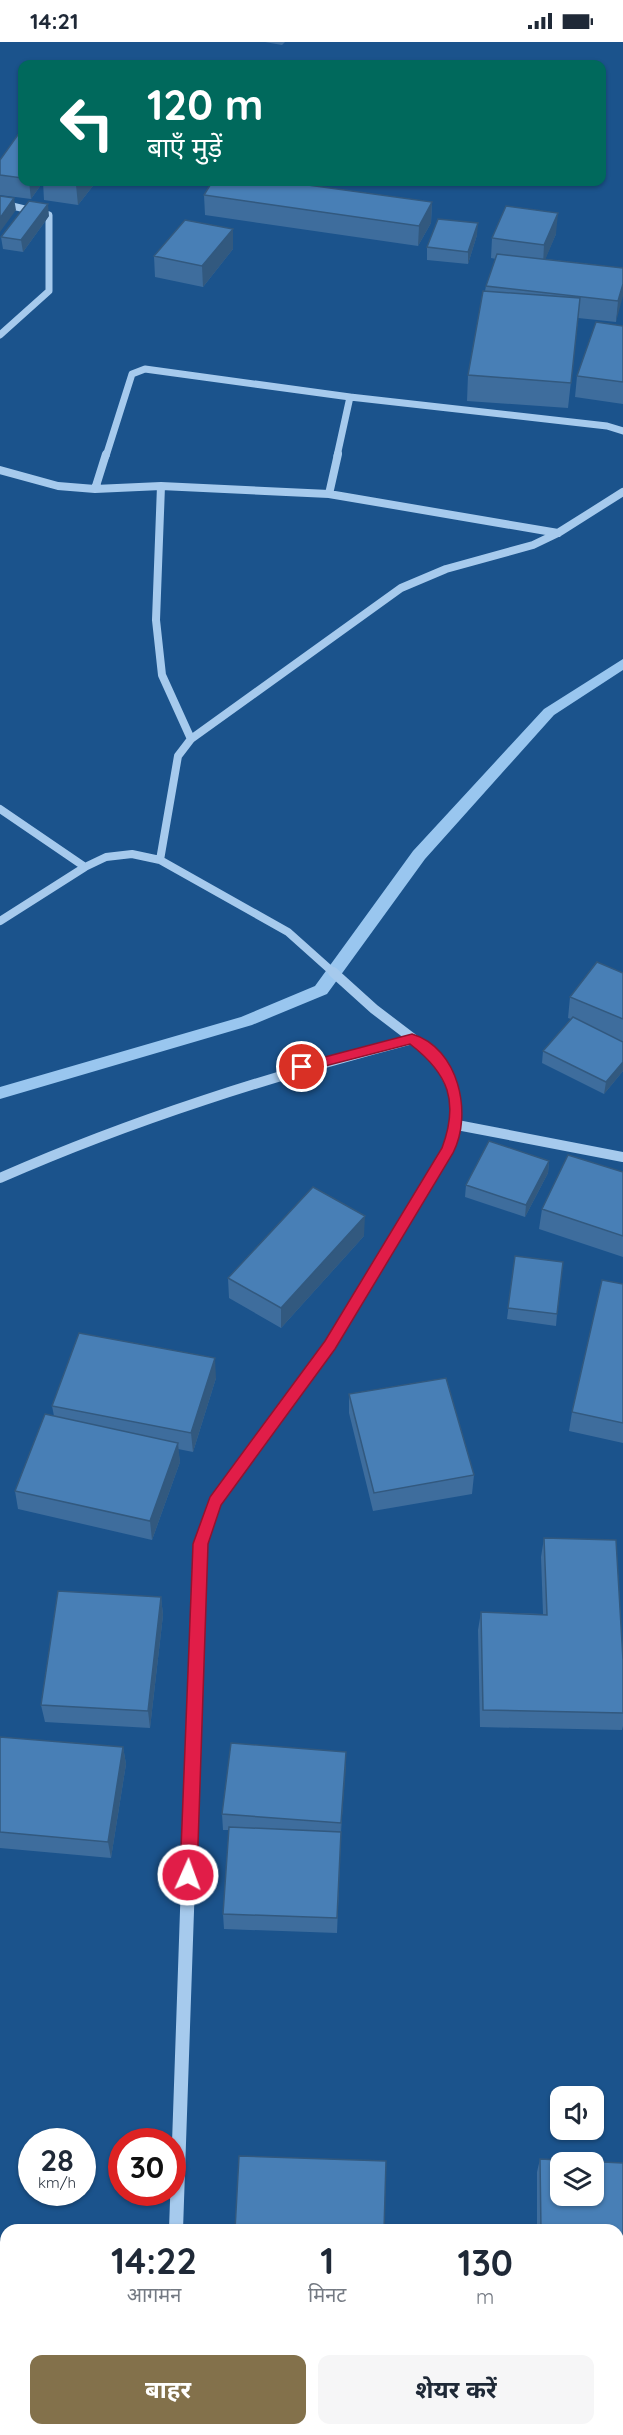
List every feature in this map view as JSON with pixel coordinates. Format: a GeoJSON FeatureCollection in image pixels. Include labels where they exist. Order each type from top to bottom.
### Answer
{"type":"FeatureCollection","features":[{"type":"Feature","properties":{"kind":"street"},"geometry":{"type":"LineString","coordinates":[[0,203],[41,211],[49,215],[49,291],[0,335]]}},
{"type":"Feature","properties":{"kind":"street"},"geometry":{"type":"LineString","coordinates":[[95,489],[132,374],[146,369],[350,397],[607,426],[623,431]]}},
{"type":"Feature","properties":{"kind":"street"},"geometry":{"type":"LineString","coordinates":[[329,494],[350,397]]}},
{"type":"Feature","properties":{"kind":"street"},"geometry":{"type":"LineString","coordinates":[[0,470],[58,486],[95,489],[161,486],[329,494],[558,533]]}},
{"type":"Feature","properties":{"kind":"street"},"geometry":{"type":"LineString","coordinates":[[161,486],[156,620],[162,675],[190,739]]}},
{"type":"Feature","properties":{"kind":"street"},"geometry":{"type":"LineString","coordinates":[[160,860],[178,756],[190,739],[401,588],[446,569],[533,545],[558,533],[623,492]]}},
{"type":"Feature","properties":{"kind":"street"},"geometry":{"type":"LineString","coordinates":[[0,809],[85,867]]}},
{"type":"Feature","properties":{"kind":"street"},"geometry":{"type":"LineString","coordinates":[[0,921],[85,867],[106,857],[132,854],[160,860],[288,932],[374,1009],[437,1057],[447,1073],[454,1092],[457,1125],[448,1149],[330,1345],[216,1501],[200,1544],[176,2224]]}},
{"type":"Feature","properties":{"kind":"street"},"geometry":{"type":"LineString","coordinates":[[0,1178],[130,1123],[302,1067],[412,1039]]}},
{"type":"Feature","properties":{"kind":"street"},"geometry":{"type":"LineString","coordinates":[[457,1125],[623,1157]]}},
{"type":"Feature","properties":{"kind":"building"},"geometry":{"type":"Polygon","coordinates":[[[18,135],[18,177],[0,175],[0,160],[18,135]]]}},
{"type":"Feature","properties":{"kind":"building"},"geometry":{"type":"Polygon","coordinates":[[[210,186],[315,186],[432,202],[419,226],[204,195],[210,186]]]}},
{"type":"Feature","properties":{"kind":"building"},"geometry":{"type":"Polygon","coordinates":[[[0,196],[14,198],[0,218],[0,196]]]}},
{"type":"Feature","properties":{"kind":"building"},"geometry":{"type":"Polygon","coordinates":[[[29,201],[48,204],[21,240],[1,237],[29,201]]]}},
{"type":"Feature","properties":{"kind":"building"},"geometry":{"type":"Polygon","coordinates":[[[506,206],[558,213],[544,245],[492,238],[506,206]]]}},
{"type":"Feature","properties":{"kind":"building"},"geometry":{"type":"Polygon","coordinates":[[[438,219],[478,223],[468,252],[427,247],[438,219]]]}},
{"type":"Feature","properties":{"kind":"building"},"geometry":{"type":"Polygon","coordinates":[[[185,220],[233,229],[202,266],[154,256],[185,220]]]}},
{"type":"Feature","properties":{"kind":"building"},"geometry":{"type":"Polygon","coordinates":[[[497,254],[623,268],[623,284],[618,301],[486,286],[497,254]]]}},
{"type":"Feature","properties":{"kind":"building"},"geometry":{"type":"Polygon","coordinates":[[[483,291],[580,298],[571,383],[468,375],[483,291]]]}},
{"type":"Feature","properties":{"kind":"building"},"geometry":{"type":"Polygon","coordinates":[[[596,322],[623,326],[623,382],[577,376],[596,322]]]}},
{"type":"Feature","properties":{"kind":"building"},"geometry":{"type":"Polygon","coordinates":[[[597,962],[623,973],[623,1019],[570,997],[597,962]]]}},
{"type":"Feature","properties":{"kind":"building"},"geometry":{"type":"Polygon","coordinates":[[[573,1017],[623,1042],[623,1062],[606,1082],[543,1051],[573,1017]]]}},
{"type":"Feature","properties":{"kind":"building"},"geometry":{"type":"Polygon","coordinates":[[[489,1141],[549,1161],[526,1205],[466,1185],[489,1141]]]}},
{"type":"Feature","properties":{"kind":"building"},"geometry":{"type":"Polygon","coordinates":[[[568,1155],[623,1172],[623,1236],[542,1209],[568,1155]]]}},
{"type":"Feature","properties":{"kind":"building"},"geometry":{"type":"Polygon","coordinates":[[[313,1187],[365,1216],[281,1308],[228,1278],[313,1187]]]}},
{"type":"Feature","properties":{"kind":"building"},"geometry":{"type":"Polygon","coordinates":[[[515,1256],[563,1262],[557,1314],[508,1308],[515,1256]]]}},
{"type":"Feature","properties":{"kind":"building"},"geometry":{"type":"Polygon","coordinates":[[[602,1280],[623,1284],[623,1423],[572,1412],[602,1280]]]}},
{"type":"Feature","properties":{"kind":"building"},"geometry":{"type":"Polygon","coordinates":[[[79,1333],[215,1358],[191,1433],[52,1406],[79,1333]]]}},
{"type":"Feature","properties":{"kind":"building"},"geometry":{"type":"Polygon","coordinates":[[[446,1378],[474,1475],[374,1493],[349,1394],[446,1378]]]}},
{"type":"Feature","properties":{"kind":"building"},"geometry":{"type":"Polygon","coordinates":[[[45,1414],[178,1443],[150,1521],[15,1491],[45,1414]]]}},
{"type":"Feature","properties":{"kind":"building"},"geometry":{"type":"Polygon","coordinates":[[[544,1538],[616,1540],[623,1660],[623,1713],[483,1710],[481,1612],[547,1615],[544,1538]]]}},
{"type":"Feature","properties":{"kind":"building"},"geometry":{"type":"Polygon","coordinates":[[[58,1591],[161,1597],[148,1711],[41,1705],[58,1591]]]}},
{"type":"Feature","properties":{"kind":"building"},"geometry":{"type":"Polygon","coordinates":[[[0,1737],[123,1747],[108,1842],[0,1832],[0,1737]]]}},
{"type":"Feature","properties":{"kind":"building"},"geometry":{"type":"Polygon","coordinates":[[[231,1743],[346,1752],[341,1823],[222,1814],[231,1743]]]}},
{"type":"Feature","properties":{"kind":"building"},"geometry":{"type":"Polygon","coordinates":[[[229,1827],[341,1832],[337,1918],[223,1914],[229,1827]]]}},
{"type":"Feature","properties":{"kind":"building"},"geometry":{"type":"Polygon","coordinates":[[[239,2156],[386,2161],[384,2224],[235,2224],[239,2156]]]}},
{"type":"Feature","properties":{"kind":"building"},"geometry":{"type":"Polygon","coordinates":[[[540,2159],[550,2159],[550,2206],[604,2206],[604,2162],[623,2163],[623,2224],[541,2224],[540,2159]]]}},
{"type":"Feature","properties":{"kind":"waterway"},"geometry":{"type":"LineString","coordinates":[[0,1093],[246,1021],[321,990],[419,855],[549,712],[623,663]]}},
{"type":"Feature","properties":{"kind":"route"},"geometry":{"type":"LineString","coordinates":[[188,1875],[200,1544],[208,1517],[216,1501],[330,1345],[448,1149],[457,1125],[454,1092],[447,1073],[437,1057],[412,1039],[302,1067]]}}]}
